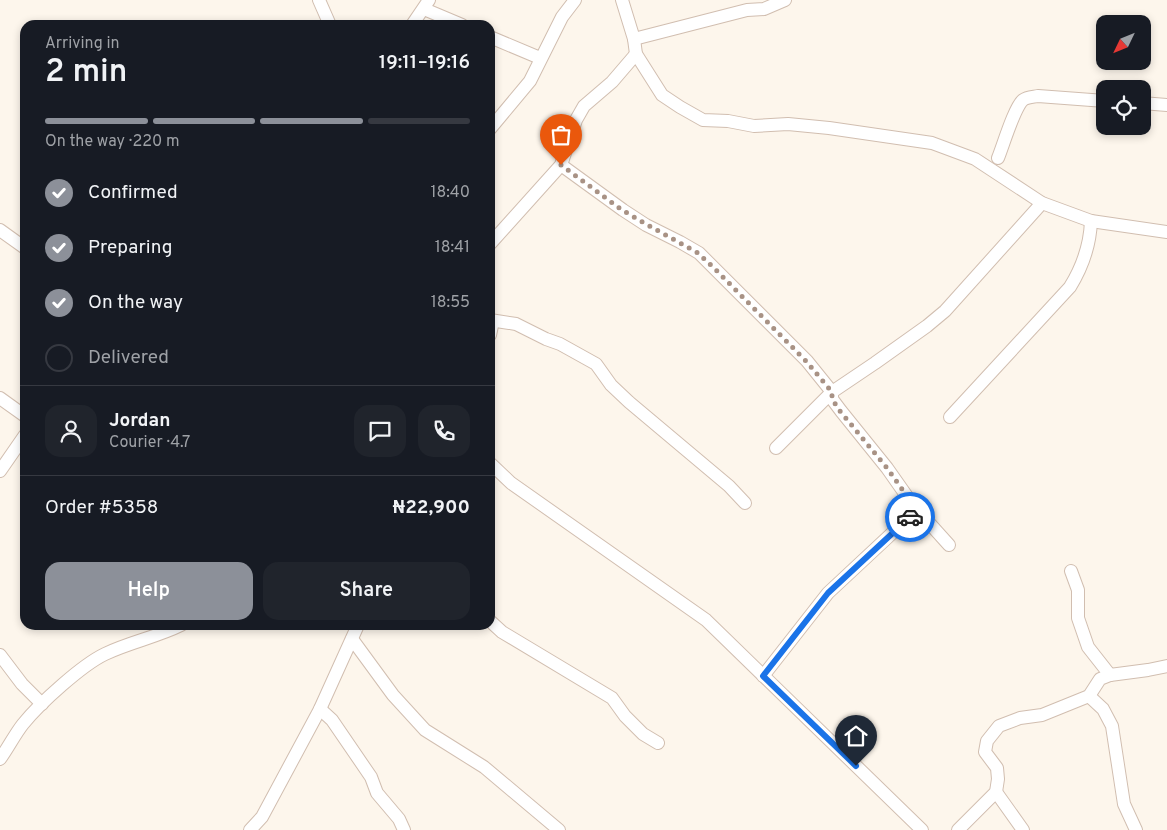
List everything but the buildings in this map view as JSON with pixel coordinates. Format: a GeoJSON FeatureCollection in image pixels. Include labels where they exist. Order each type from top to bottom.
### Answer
{"type":"FeatureCollection","features":[{"type":"Feature","properties":{"kind":"street"},"geometry":{"type":"LineString","coordinates":[[318,0],[328,20]]}},
{"type":"Feature","properties":{"kind":"street"},"geometry":{"type":"LineString","coordinates":[[495,123],[530,81],[562,17],[576,0]]}},
{"type":"Feature","properties":{"kind":"street"},"geometry":{"type":"LineString","coordinates":[[622,0],[634,39],[636,54],[662,95],[703,120],[728,121],[754,126],[788,124],[829,128],[932,143],[975,159],[1042,203],[1091,221],[1167,232]]}},
{"type":"Feature","properties":{"kind":"street"},"geometry":{"type":"LineString","coordinates":[[634,39],[746,10],[764,9],[785,0]]}},
{"type":"Feature","properties":{"kind":"street"},"geometry":{"type":"LineString","coordinates":[[416,20],[427,4],[454,20]]}},
{"type":"Feature","properties":{"kind":"street"},"geometry":{"type":"LineString","coordinates":[[495,39],[540,58]]}},
{"type":"Feature","properties":{"kind":"street"},"geometry":{"type":"LineString","coordinates":[[495,238],[561,165],[576,120],[584,106],[612,82],[636,54]]}},
{"type":"Feature","properties":{"kind":"street"},"geometry":{"type":"LineString","coordinates":[[998,158],[1017,109],[1022,101],[1038,96],[1096,100]]}},
{"type":"Feature","properties":{"kind":"street"},"geometry":{"type":"LineString","coordinates":[[1151,104],[1167,105]]}},
{"type":"Feature","properties":{"kind":"street"},"geometry":{"type":"LineString","coordinates":[[561,165],[622,210],[698,253],[806,361],[832,392],[832,399],[840,411],[887,468],[917,510],[950,545]]}},
{"type":"Feature","properties":{"kind":"street"},"geometry":{"type":"LineString","coordinates":[[776,448],[832,392],[945,311],[1042,203]]}},
{"type":"Feature","properties":{"kind":"street"},"geometry":{"type":"LineString","coordinates":[[950,417],[1070,287],[1086,256],[1091,221]]}},
{"type":"Feature","properties":{"kind":"street"},"geometry":{"type":"LineString","coordinates":[[0,230],[20,244]]}},
{"type":"Feature","properties":{"kind":"street"},"geometry":{"type":"LineString","coordinates":[[495,321],[516,324],[578,353],[596,364],[612,385],[629,402],[729,486],[745,503]]}},
{"type":"Feature","properties":{"kind":"street"},"geometry":{"type":"LineString","coordinates":[[0,398],[20,412]]}},
{"type":"Feature","properties":{"kind":"street"},"geometry":{"type":"LineString","coordinates":[[0,471],[20,442]]}},
{"type":"Feature","properties":{"kind":"street"},"geometry":{"type":"LineString","coordinates":[[495,468],[511,483],[706,620],[922,830]]}},
{"type":"Feature","properties":{"kind":"street"},"geometry":{"type":"LineString","coordinates":[[763,676],[828,593],[917,510]]}},
{"type":"Feature","properties":{"kind":"street"},"geometry":{"type":"LineString","coordinates":[[1071,571],[1078,590],[1078,618],[1088,646],[1110,675]]}},
{"type":"Feature","properties":{"kind":"street"},"geometry":{"type":"LineString","coordinates":[[495,625],[502,632],[612,698],[625,716],[643,734],[658,743]]}},
{"type":"Feature","properties":{"kind":"street"},"geometry":{"type":"LineString","coordinates":[[0,759],[22,725],[42,704],[88,665],[104,655],[131,643],[172,630]]}},
{"type":"Feature","properties":{"kind":"street"},"geometry":{"type":"LineString","coordinates":[[250,830],[262,817],[320,709],[356,630]]}},
{"type":"Feature","properties":{"kind":"street"},"geometry":{"type":"LineString","coordinates":[[352,639],[393,695],[425,730],[484,767],[559,830]]}},
{"type":"Feature","properties":{"kind":"street"},"geometry":{"type":"LineString","coordinates":[[0,655],[22,684],[42,704]]}},
{"type":"Feature","properties":{"kind":"street"},"geometry":{"type":"LineString","coordinates":[[958,830],[996,792],[997,768],[985,752],[987,741],[999,726],[1020,718],[1042,715],[1089,696],[1100,679],[1110,675],[1167,666]]}},
{"type":"Feature","properties":{"kind":"street"},"geometry":{"type":"LineString","coordinates":[[1089,696],[1103,709],[1112,726],[1124,804],[1136,830]]}},
{"type":"Feature","properties":{"kind":"street"},"geometry":{"type":"LineString","coordinates":[[320,709],[332,720],[371,777],[377,793],[400,819],[404,830]]}},
{"type":"Feature","properties":{"kind":"street"},"geometry":{"type":"LineString","coordinates":[[996,792],[1023,830]]}},
{"type":"Feature","properties":{"kind":"way so far"},"geometry":{"type":"LineString","coordinates":[[561,165],[622,210],[698,253],[714,268],[806,361],[832,392],[832,399],[840,411],[898,482],[917,510],[910,517]]}},
{"type":"Feature","properties":{"kind":"route"},"geometry":{"type":"LineString","coordinates":[[856,766],[763,676],[828,593],[910,517]]}}]}
